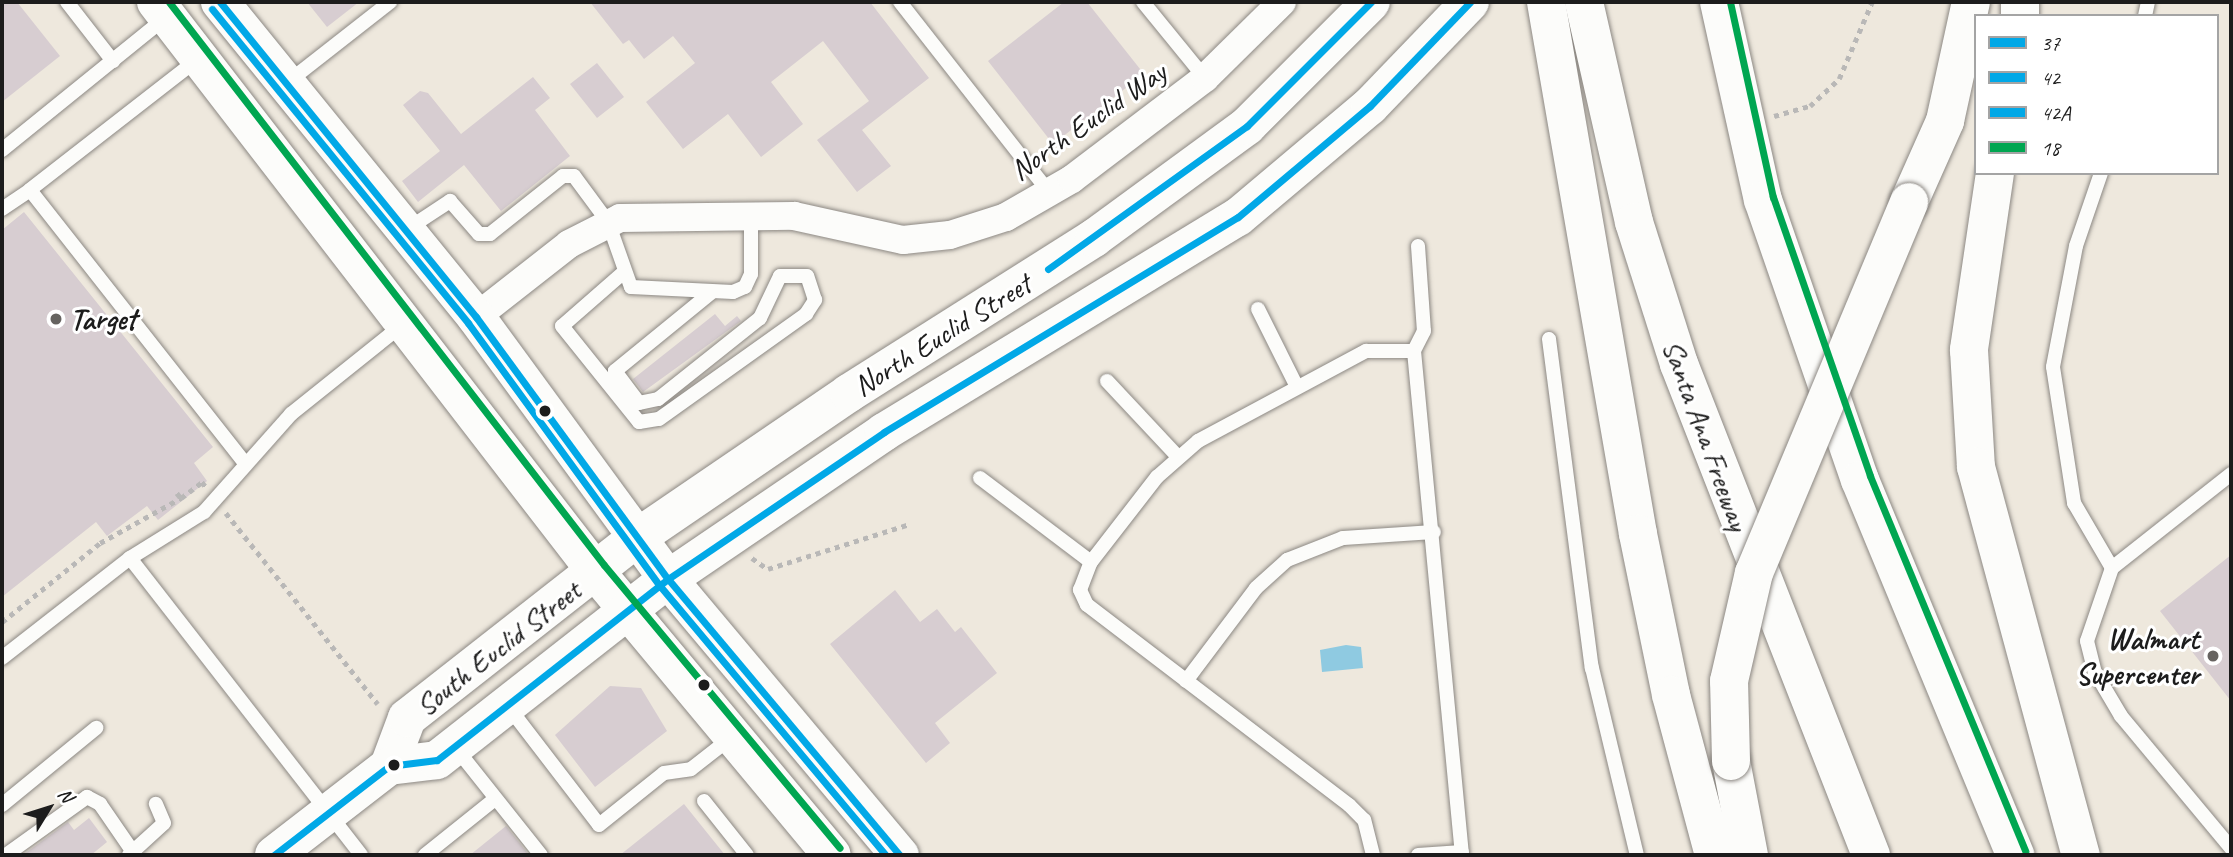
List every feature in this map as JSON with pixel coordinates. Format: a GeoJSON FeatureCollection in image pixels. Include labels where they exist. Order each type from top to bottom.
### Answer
{"type":"FeatureCollection","features":[{"type":"Feature","properties":{"kind":"main road"},"geometry":{"type":"LineString","coordinates":[[220,2],[402,233],[476,317],[668,579],[900,855]]}},
{"type":"Feature","properties":{"kind":"main road","name":"North Euclid Street"},"geometry":{"type":"LineString","coordinates":[[596,572],[638,537],[849,393],[1094,239],[1247,126],[1371,2]]}},
{"type":"Feature","properties":{"kind":"main road","name":"North Euclid Street"},"geometry":{"type":"LineString","coordinates":[[668,579],[884,432],[1238,217],[1370,107],[1470,2]]}},
{"type":"Feature","properties":{"kind":"main road"},"geometry":{"type":"LineString","coordinates":[[1546,2],[1638,534],[1671,695],[1714,855]]}},
{"type":"Feature","properties":{"kind":"main road","name":"Santa Ana Freeway"},"geometry":{"type":"LineString","coordinates":[[1584,2],[1634,222],[1679,364],[1871,855]]}},
{"type":"Feature","properties":{"kind":"main road"},"geometry":{"type":"LineString","coordinates":[[1719,2],[1763,200],[1860,480],[2015,855]]}},
{"type":"Feature","properties":{"kind":"main road"},"geometry":{"type":"LineString","coordinates":[[1749,855],[1731,761],[1729,681],[1754,573],[1945,121],[1971,2]]}},
{"type":"Feature","properties":{"kind":"main road"},"geometry":{"type":"LineString","coordinates":[[161,9],[596,572],[733,737],[823,852]]}},
{"type":"Feature","properties":{"kind":"main road"},"geometry":{"type":"LineString","coordinates":[[1995,175],[1969,350],[1976,467],[2081,855]]}},
{"type":"Feature","properties":{"kind":"main road","name":"South Euclid Street"},"geometry":{"type":"LineString","coordinates":[[596,572],[407,718],[389,765],[437,760],[668,579]]}},
{"type":"Feature","properties":{"kind":"main road"},"geometry":{"type":"LineString","coordinates":[[274,855],[389,765]]}},
{"type":"Feature","properties":{"kind":"street","name":"North Euclid Way"},"geometry":{"type":"LineString","coordinates":[[476,317],[553,255],[608,222],[660,213],[751,214],[811,218],[883,238],[927,239],[997,220],[1050,193],[1205,78],[1282,2]]}},
{"type":"Feature","properties":{"kind":"lane"},"geometry":{"type":"LineString","coordinates":[[67,2],[113,61]]}},
{"type":"Feature","properties":{"kind":"lane"},"geometry":{"type":"LineString","coordinates":[[285,85],[390,2]]}},
{"type":"Feature","properties":{"kind":"lane"},"geometry":{"type":"LineString","coordinates":[[900,2],[1050,193]]}},
{"type":"Feature","properties":{"kind":"lane"},"geometry":{"type":"LineString","coordinates":[[1143,2],[1205,78]]}},
{"type":"Feature","properties":{"kind":"lane"},"geometry":{"type":"LineString","coordinates":[[2,150],[113,61],[161,9]]}},
{"type":"Feature","properties":{"kind":"lane"},"geometry":{"type":"LineString","coordinates":[[2,209],[199,58]]}},
{"type":"Feature","properties":{"kind":"lane"},"geometry":{"type":"LineString","coordinates":[[2100,175],[2076,246],[2053,367],[2074,503],[2112,568]]}},
{"type":"Feature","properties":{"kind":"lane"},"geometry":{"type":"LineString","coordinates":[[402,233],[450,201],[479,234],[490,234],[563,176],[574,176],[608,222],[624,272],[638,291],[712,292],[739,290],[750,281],[751,214]]}},
{"type":"Feature","properties":{"kind":"lane"},"geometry":{"type":"LineString","coordinates":[[30,190],[244,462]]}},
{"type":"Feature","properties":{"kind":"lane"},"geometry":{"type":"LineString","coordinates":[[1418,246],[1424,331],[1413,351],[1434,532],[1462,853],[1418,855]]}},
{"type":"Feature","properties":{"kind":"lane"},"geometry":{"type":"LineString","coordinates":[[624,272],[562,326],[639,422],[659,419],[806,314],[815,295],[802,273],[780,276],[760,318],[658,399],[639,403],[615,371],[712,292]]}},
{"type":"Feature","properties":{"kind":"lane"},"geometry":{"type":"LineString","coordinates":[[1258,309],[1296,385]]}},
{"type":"Feature","properties":{"kind":"lane"},"geometry":{"type":"LineString","coordinates":[[2,658],[130,558],[217,501],[244,462],[291,414],[404,324]]}},
{"type":"Feature","properties":{"kind":"lane"},"geometry":{"type":"LineString","coordinates":[[1549,340],[1592,668],[1637,855]]}},
{"type":"Feature","properties":{"kind":"lane"},"geometry":{"type":"LineString","coordinates":[[1373,855],[1364,820],[1349,805],[1087,605],[1080,590],[1091,562],[1178,457],[1296,385],[1366,351],[1413,351]]}},
{"type":"Feature","properties":{"kind":"lane"},"geometry":{"type":"LineString","coordinates":[[1107,381],[1178,457]]}},
{"type":"Feature","properties":{"kind":"lane"},"geometry":{"type":"LineString","coordinates":[[2231,474],[2112,568],[2087,641],[2095,672],[2121,716],[2231,848]]}},
{"type":"Feature","properties":{"kind":"lane"},"geometry":{"type":"LineString","coordinates":[[980,478],[1091,562]]}},
{"type":"Feature","properties":{"kind":"lane"},"geometry":{"type":"LineString","coordinates":[[1186,681],[1256,587],[1287,560],[1343,538],[1434,532]]}},
{"type":"Feature","properties":{"kind":"lane"},"geometry":{"type":"LineString","coordinates":[[130,558],[361,855]]}},
{"type":"Feature","properties":{"kind":"lane"},"geometry":{"type":"LineString","coordinates":[[507,705],[598,825],[664,773],[691,769],[733,737]]}},
{"type":"Feature","properties":{"kind":"lane"},"geometry":{"type":"LineString","coordinates":[[2,805],[96,728]]}},
{"type":"Feature","properties":{"kind":"lane"},"geometry":{"type":"LineString","coordinates":[[454,746],[541,855]]}},
{"type":"Feature","properties":{"kind":"lane"},"geometry":{"type":"LineString","coordinates":[[6,855],[87,797],[100,804],[131,854],[164,823],[156,804]]}},
{"type":"Feature","properties":{"kind":"lane"},"geometry":{"type":"LineString","coordinates":[[425,855],[495,799]]}},
{"type":"Feature","properties":{"kind":"lane"},"geometry":{"type":"LineString","coordinates":[[704,801],[747,855]]}},
{"type":"Feature","properties":{"kind":"path"},"geometry":{"type":"LineString","coordinates":[[1746,124],[1810,106],[1839,79],[1871,2]]}},
{"type":"Feature","properties":{"kind":"path"},"geometry":{"type":"LineString","coordinates":[[2,622],[100,543],[181,498],[202,482],[378,704]]}},
{"type":"Feature","properties":{"kind":"path"},"geometry":{"type":"LineString","coordinates":[[177,493],[181,498]]}},
{"type":"Feature","properties":{"kind":"path"},"geometry":{"type":"LineString","coordinates":[[749,555],[768,569],[910,524]]}},
{"type":"Feature","properties":{"kind":"water"},"geometry":{"type":"Polygon","coordinates":[[[1346,645],[1361,647],[1363,668],[1322,672],[1320,650],[1346,645]]]}},
{"type":"Feature","properties":{"kind":"building"},"geometry":{"type":"Polygon","coordinates":[[[2,2],[17,2],[60,56],[2,102],[2,2]]]}},
{"type":"Feature","properties":{"kind":"building"},"geometry":{"type":"Polygon","coordinates":[[[307,2],[359,2],[327,27],[307,2]]]}},
{"type":"Feature","properties":{"kind":"building"},"geometry":{"type":"Polygon","coordinates":[[[590,2],[870,2],[929,78],[862,130],[891,166],[857,192],[817,140],[869,101],[823,41],[771,82],[803,124],[761,157],[728,114],[683,149],[646,102],[695,63],[673,36],[644,59],[629,40],[623,44],[590,2]]]}},
{"type":"Feature","properties":{"kind":"building"},"geometry":{"type":"Polygon","coordinates":[[[1064,2],[1087,2],[1144,74],[1053,144],[988,61],[1064,2]]]}},
{"type":"Feature","properties":{"kind":"building"},"geometry":{"type":"Polygon","coordinates":[[[597,63],[624,97],[597,118],[570,84],[597,63]]]}},
{"type":"Feature","properties":{"kind":"building"},"geometry":{"type":"Polygon","coordinates":[[[533,77],[550,98],[535,110],[570,156],[501,211],[464,165],[418,202],[402,181],[440,151],[403,105],[420,91],[428,93],[461,134],[533,77]]]}},
{"type":"Feature","properties":{"kind":"building","name":"Target"},"geometry":{"type":"Polygon","coordinates":[[[24,212],[213,447],[194,463],[207,481],[158,520],[147,506],[107,536],[96,522],[2,597],[2,230],[24,212]]]}},
{"type":"Feature","properties":{"kind":"building"},"geometry":{"type":"Polygon","coordinates":[[[715,314],[725,326],[737,316],[741,321],[643,392],[633,379],[715,314]]]}},
{"type":"Feature","properties":{"kind":"building","name":"Walmart Supercenter"},"geometry":{"type":"Polygon","coordinates":[[[2231,555],[2231,701],[2160,611],[2231,555]]]}},
{"type":"Feature","properties":{"kind":"building"},"geometry":{"type":"Polygon","coordinates":[[[895,590],[920,622],[937,609],[955,632],[961,627],[997,673],[935,723],[950,743],[926,763],[830,644],[895,590]]]}},
{"type":"Feature","properties":{"kind":"building"},"geometry":{"type":"Polygon","coordinates":[[[610,686],[641,688],[667,731],[595,787],[555,735],[610,686]]]}},
{"type":"Feature","properties":{"kind":"building"},"geometry":{"type":"Polygon","coordinates":[[[684,804],[725,855],[620,855],[684,804]]]}},
{"type":"Feature","properties":{"kind":"building"},"geometry":{"type":"Polygon","coordinates":[[[89,818],[107,842],[91,855],[23,855],[68,822],[74,830],[89,818]]]}},
{"type":"Feature","properties":{"kind":"building"},"geometry":{"type":"Polygon","coordinates":[[[506,826],[529,855],[470,855],[506,826]]]}},
{"type":"Feature","properties":{"kind":"transit line","name":"18"},"geometry":{"type":"LineString","coordinates":[[169,2],[604,565],[840,848]]}},
{"type":"Feature","properties":{"kind":"transit line","name":"42"},"geometry":{"type":"LineString","coordinates":[[220,2],[476,317],[668,579],[900,855]]}},
{"type":"Feature","properties":{"kind":"transit line","name":"37"},"geometry":{"type":"LineString","coordinates":[[1048,269],[1247,126],[1371,2]]}},
{"type":"Feature","properties":{"kind":"transit line","name":"37"},"geometry":{"type":"LineString","coordinates":[[274,855],[389,766],[437,760],[668,579],[884,432],[1238,217],[1370,106],[1470,2]]}},
{"type":"Feature","properties":{"kind":"transit line","name":"18"},"geometry":{"type":"LineString","coordinates":[[1730,2],[1773,197],[1870,476],[2025,851]]}},
{"type":"Feature","properties":{"kind":"transit line","name":"42A"},"geometry":{"type":"LineString","coordinates":[[212,9],[468,323],[660,586],[886,855]]}},
{"type":"Feature","properties":{"kind":"place","name":"Target"},"geometry":{"type":"Point","coordinates":[56,319]}},
{"type":"Feature","properties":{"kind":"place","name":"Walmart Supercenter"},"geometry":{"type":"Point","coordinates":[2213,656]}}]}
